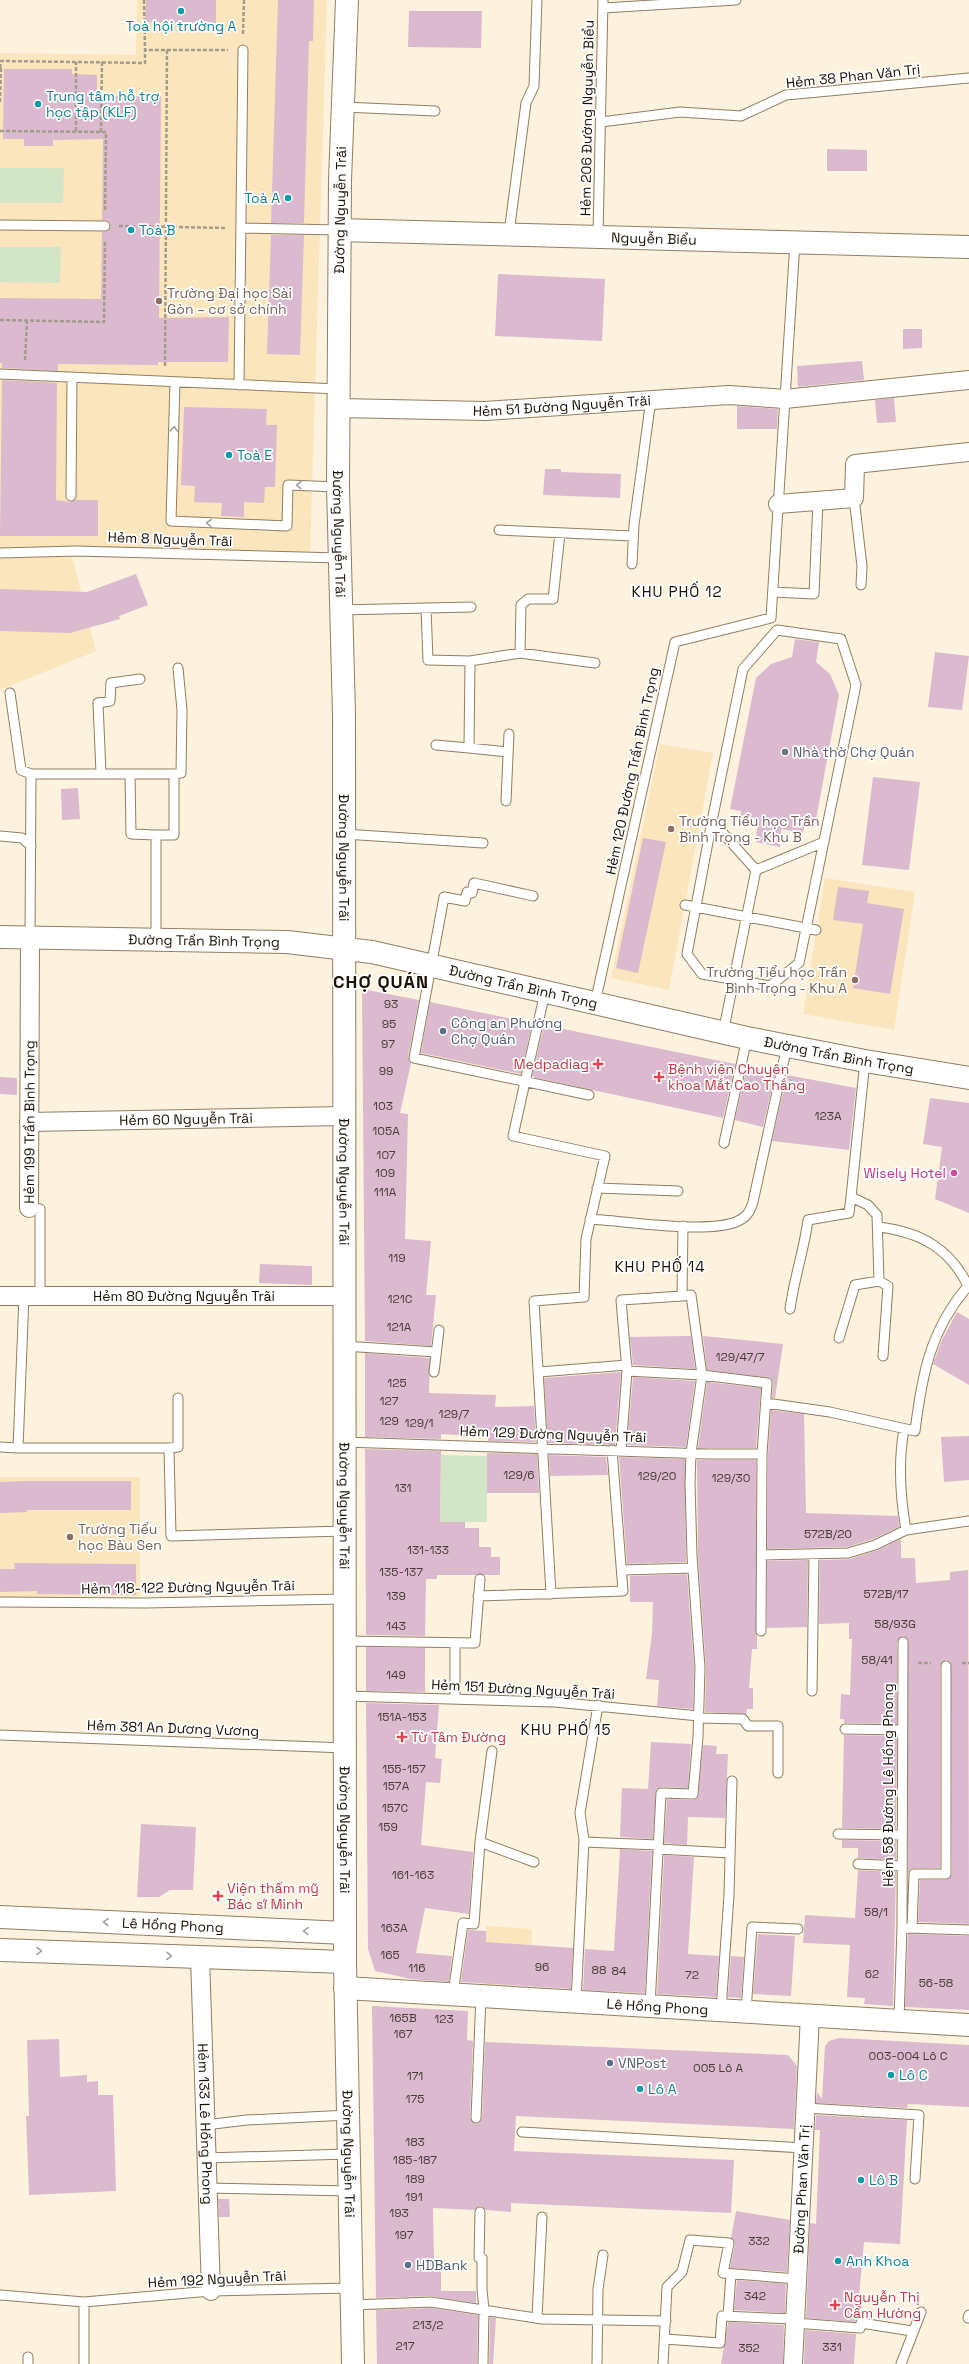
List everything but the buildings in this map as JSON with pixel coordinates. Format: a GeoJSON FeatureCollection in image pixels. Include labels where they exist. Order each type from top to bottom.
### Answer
{"type":"FeatureCollection","features":[{"type":"Feature","properties":{"kind":"main road","name":"Đường Nguyễn Trãi"},"geometry":{"type":"LineString","coordinates":[[346,0],[339,230],[338,487],[344,715],[345,1988],[353,2364]]}},
{"type":"Feature","properties":{"kind":"main road","name":"Nguyễn Biểu"},"geometry":{"type":"LineString","coordinates":[[339,230],[795,241],[969,247]]}},
{"type":"Feature","properties":{"kind":"main road","name":"Đường Trần Bình Trọng"},"geometry":{"type":"LineString","coordinates":[[0,937],[286,942],[343,947],[545,991],[723,1033],[865,1061],[969,1078]]}},
{"type":"Feature","properties":{"kind":"main road","name":"Lê Hồng Phong"},"geometry":{"type":"LineString","coordinates":[[0,1918],[345,1933]]}},
{"type":"Feature","properties":{"kind":"main road"},"geometry":{"type":"LineString","coordinates":[[0,1950],[345,1962]]}},
{"type":"Feature","properties":{"kind":"main road","name":"Lê Hồng Phong"},"geometry":{"type":"LineString","coordinates":[[345,1988],[969,2025]]}},
{"type":"Feature","properties":{"kind":"street","name":"Hẻm 51 Đường Nguyễn Trãi"},"geometry":{"type":"LineString","coordinates":[[338,398],[484,411],[729,395],[785,399],[969,380]]}},
{"type":"Feature","properties":{"kind":"street"},"geometry":{"type":"LineString","coordinates":[[778,504],[854,498],[855,464],[969,452]]}},
{"type":"Feature","properties":{"kind":"street","name":"Hẻm 199 Trần Bình Trọng"},"geometry":{"type":"LineString","coordinates":[[29,1208],[30,938]]}},
{"type":"Feature","properties":{"kind":"street","name":"Hẻm 60 Nguyễn Trãi"},"geometry":{"type":"LineString","coordinates":[[29,1122],[344,1116]]}},
{"type":"Feature","properties":{"kind":"street","name":"Hẻm 80 Đường Nguyễn Trãi"},"geometry":{"type":"LineString","coordinates":[[0,1296],[344,1296]]}},
{"type":"Feature","properties":{"kind":"street","name":"Hẻm 133 Lê Hồng Phong"},"geometry":{"type":"LineString","coordinates":[[200,1957],[206,2188],[211,2291]]}},
{"type":"Feature","properties":{"kind":"street","name":"Đường Phan Văn Trị"},"geometry":{"type":"LineString","coordinates":[[793,2364],[810,2015]]}},
{"type":"Feature","properties":{"kind":"lane"},"geometry":{"type":"LineString","coordinates":[[509,234],[526,102],[534,86],[537,0]]}},
{"type":"Feature","properties":{"kind":"lane"},"geometry":{"type":"LineString","coordinates":[[603,4],[736,0]]}},
{"type":"Feature","properties":{"kind":"lane","name":"Hẻm 206 Đường Nguyễn Biểu"},"geometry":{"type":"LineString","coordinates":[[598,236],[603,4]]}},
{"type":"Feature","properties":{"kind":"lane"},"geometry":{"type":"LineString","coordinates":[[239,385],[243,50]]}},
{"type":"Feature","properties":{"kind":"lane","name":"Hẻm 38 Phan Văn Trị"},"geometry":{"type":"LineString","coordinates":[[601,122],[680,112],[741,116],[786,95],[969,78]]}},
{"type":"Feature","properties":{"kind":"lane"},"geometry":{"type":"LineString","coordinates":[[343,107],[435,111]]}},
{"type":"Feature","properties":{"kind":"lane"},"geometry":{"type":"LineString","coordinates":[[0,225],[105,226]]}},
{"type":"Feature","properties":{"kind":"lane"},"geometry":{"type":"LineString","coordinates":[[241,228],[339,230]]}},
{"type":"Feature","properties":{"kind":"lane"},"geometry":{"type":"LineString","coordinates":[[777,630],[771,618],[795,241]]}},
{"type":"Feature","properties":{"kind":"lane"},"geometry":{"type":"LineString","coordinates":[[0,374],[239,385],[338,398]]}},
{"type":"Feature","properties":{"kind":"lane"},"geometry":{"type":"LineString","coordinates":[[71,496],[72,378]]}},
{"type":"Feature","properties":{"kind":"lane"},"geometry":{"type":"LineString","coordinates":[[175,382],[171,521],[287,526],[288,485],[338,487]]}},
{"type":"Feature","properties":{"kind":"lane"},"geometry":{"type":"LineString","coordinates":[[632,564],[633,536],[651,399]]}},
{"type":"Feature","properties":{"kind":"lane"},"geometry":{"type":"LineString","coordinates":[[854,498],[862,566],[861,585]]}},
{"type":"Feature","properties":{"kind":"lane"},"geometry":{"type":"LineString","coordinates":[[773,592],[814,594],[818,502]]}},
{"type":"Feature","properties":{"kind":"lane"},"geometry":{"type":"LineString","coordinates":[[499,530],[633,536]]}},
{"type":"Feature","properties":{"kind":"lane"},"geometry":{"type":"LineString","coordinates":[[520,653],[521,605],[528,599],[552,599],[560,533]]}},
{"type":"Feature","properties":{"kind":"lane","name":"Hẻm 8 Nguyễn Trãi"},"geometry":{"type":"LineString","coordinates":[[0,553],[76,551],[340,558]]}},
{"type":"Feature","properties":{"kind":"lane"},"geometry":{"type":"LineString","coordinates":[[341,610],[471,607]]}},
{"type":"Feature","properties":{"kind":"lane"},"geometry":{"type":"LineString","coordinates":[[426,608],[428,660],[470,661],[520,653],[595,663]]}},
{"type":"Feature","properties":{"kind":"lane","name":"Hẻm 120 Đường Trần Bình Trọng"},"geometry":{"type":"LineString","coordinates":[[595,1003],[675,642],[771,618]]}},
{"type":"Feature","properties":{"kind":"lane"},"geometry":{"type":"LineString","coordinates":[[777,630],[841,639],[856,685],[799,963],[770,986],[702,974],[687,954],[743,669],[777,630]]}},
{"type":"Feature","properties":{"kind":"lane"},"geometry":{"type":"LineString","coordinates":[[469,748],[470,661]]}},
{"type":"Feature","properties":{"kind":"lane"},"geometry":{"type":"LineString","coordinates":[[10,693],[21,770],[32,774],[181,773],[182,710],[178,668]]}},
{"type":"Feature","properties":{"kind":"lane"},"geometry":{"type":"LineString","coordinates":[[101,774],[98,703],[110,701],[111,684],[140,679]]}},
{"type":"Feature","properties":{"kind":"lane"},"geometry":{"type":"LineString","coordinates":[[506,801],[508,734]]}},
{"type":"Feature","properties":{"kind":"lane"},"geometry":{"type":"LineString","coordinates":[[436,745],[508,752]]}},
{"type":"Feature","properties":{"kind":"lane"},"geometry":{"type":"LineString","coordinates":[[30,938],[32,774]]}},
{"type":"Feature","properties":{"kind":"lane"},"geometry":{"type":"LineString","coordinates":[[130,774],[131,834],[156,835],[174,835],[174,774]]}},
{"type":"Feature","properties":{"kind":"lane"},"geometry":{"type":"LineString","coordinates":[[712,821],[756,870]]}},
{"type":"Feature","properties":{"kind":"lane"},"geometry":{"type":"LineString","coordinates":[[344,834],[483,843]]}},
{"type":"Feature","properties":{"kind":"lane"},"geometry":{"type":"LineString","coordinates":[[156,835],[156,940]]}},
{"type":"Feature","properties":{"kind":"lane"},"geometry":{"type":"LineString","coordinates":[[0,836],[22,838],[31,846]]}},
{"type":"Feature","properties":{"kind":"lane"},"geometry":{"type":"LineString","coordinates":[[756,870],[824,842]]}},
{"type":"Feature","properties":{"kind":"lane"},"geometry":{"type":"LineString","coordinates":[[723,1033],[756,870]]}},
{"type":"Feature","properties":{"kind":"lane"},"geometry":{"type":"LineString","coordinates":[[533,896],[474,883],[472,893],[467,892],[465,901],[444,897],[414,1058],[589,1095]]}},
{"type":"Feature","properties":{"kind":"lane"},"geometry":{"type":"LineString","coordinates":[[685,905],[816,930]]}},
{"type":"Feature","properties":{"kind":"lane"},"geometry":{"type":"LineString","coordinates":[[545,991],[512,1136],[605,1156],[590,1219],[584,1259],[584,1297],[534,1301],[551,1594]]}},
{"type":"Feature","properties":{"kind":"lane"},"geometry":{"type":"LineString","coordinates":[[724,1143],[747,1038]]}},
{"type":"Feature","properties":{"kind":"lane"},"geometry":{"type":"LineString","coordinates":[[590,1219],[683,1226],[704,1226],[730,1224],[743,1219],[750,1211],[787,1046]]}},
{"type":"Feature","properties":{"kind":"lane"},"geometry":{"type":"LineString","coordinates":[[790,1309],[794,1282],[803,1254],[808,1220],[849,1213],[865,1061]]}},
{"type":"Feature","properties":{"kind":"lane"},"geometry":{"type":"LineString","coordinates":[[597,1188],[678,1191]]}},
{"type":"Feature","properties":{"kind":"lane"},"geometry":{"type":"LineString","coordinates":[[851,1197],[868,1205],[877,1215],[879,1227],[879,1282]]}},
{"type":"Feature","properties":{"kind":"lane","name":"Hẻm 199 Trần Bình Trọng"},"geometry":{"type":"LineString","coordinates":[[29,1208],[40,1209],[32,1296]]}},
{"type":"Feature","properties":{"kind":"lane"},"geometry":{"type":"LineString","coordinates":[[682,1296],[683,1226]]}},
{"type":"Feature","properties":{"kind":"lane"},"geometry":{"type":"LineString","coordinates":[[766,1403],[830,1412],[915,1431],[922,1386],[934,1338],[955,1301],[968,1287],[951,1258],[940,1248],[909,1233],[879,1227]]}},
{"type":"Feature","properties":{"kind":"lane"},"geometry":{"type":"LineString","coordinates":[[839,1338],[855,1285],[879,1282],[888,1286],[883,1356]]}},
{"type":"Feature","properties":{"kind":"lane"},"geometry":{"type":"LineString","coordinates":[[478,1596],[623,1591],[617,1450],[627,1368],[622,1300],[691,1295],[702,1375],[691,1453],[692,1568],[700,1653],[699,1717],[693,1794],[660,1793],[650,2006]]}},
{"type":"Feature","properties":{"kind":"lane"},"geometry":{"type":"LineString","coordinates":[[18,1448],[32,1296]]}},
{"type":"Feature","properties":{"kind":"lane"},"geometry":{"type":"LineString","coordinates":[[434,1372],[439,1330]]}},
{"type":"Feature","properties":{"kind":"lane"},"geometry":{"type":"LineString","coordinates":[[344,1346],[436,1352]]}},
{"type":"Feature","properties":{"kind":"lane"},"geometry":{"type":"LineString","coordinates":[[539,1372],[627,1368],[767,1383],[762,1454],[761,1631]]}},
{"type":"Feature","properties":{"kind":"lane"},"geometry":{"type":"LineString","coordinates":[[0,1448],[178,1447],[178,1398]]}},
{"type":"Feature","properties":{"kind":"lane"},"geometry":{"type":"LineString","coordinates":[[904,1429],[901,1449],[900,1487],[906,1530]]}},
{"type":"Feature","properties":{"kind":"lane","name":"Hẻm 129 Đường Nguyễn Trãi"},"geometry":{"type":"LineString","coordinates":[[344,1442],[762,1454]]}},
{"type":"Feature","properties":{"kind":"lane"},"geometry":{"type":"LineString","coordinates":[[169,1448],[171,1536],[344,1531]]}},
{"type":"Feature","properties":{"kind":"lane"},"geometry":{"type":"LineString","coordinates":[[762,1555],[848,1553],[863,1550],[906,1530],[969,1521]]}},
{"type":"Feature","properties":{"kind":"lane"},"geometry":{"type":"LineString","coordinates":[[812,1691],[814,1554]]}},
{"type":"Feature","properties":{"kind":"lane"},"geometry":{"type":"LineString","coordinates":[[623,1570],[692,1568]]}},
{"type":"Feature","properties":{"kind":"lane"},"geometry":{"type":"LineString","coordinates":[[344,1641],[475,1643],[480,1579]]}},
{"type":"Feature","properties":{"kind":"lane","name":"Hẻm 118-122 Đường Nguyễn Trãi"},"geometry":{"type":"LineString","coordinates":[[0,1602],[145,1603],[344,1599]]}},
{"type":"Feature","properties":{"kind":"lane","name":"Hẻm 58 Đường Lê Hồng Phong"},"geometry":{"type":"LineString","coordinates":[[899,2020],[902,1927],[903,1642]]}},
{"type":"Feature","properties":{"kind":"lane"},"geometry":{"type":"LineString","coordinates":[[455,1643],[455,1698]]}},
{"type":"Feature","properties":{"kind":"lane"},"geometry":{"type":"LineString","coordinates":[[912,1928],[914,1874],[946,1874],[946,1666]]}},
{"type":"Feature","properties":{"kind":"lane","name":"Hẻm 151 Đường Nguyễn Trãi"},"geometry":{"type":"LineString","coordinates":[[344,1696],[455,1698],[598,1705],[699,1717],[743,1719],[748,1726],[778,1726],[778,1773]]}},
{"type":"Feature","properties":{"kind":"lane"},"geometry":{"type":"LineString","coordinates":[[576,2002],[584,1842],[581,1803],[591,1756],[598,1705]]}},
{"type":"Feature","properties":{"kind":"lane"},"geometry":{"type":"LineString","coordinates":[[845,1729],[902,1730]]}},
{"type":"Feature","properties":{"kind":"lane","name":"Hẻm 381 An Dương Vương"},"geometry":{"type":"LineString","coordinates":[[0,1735],[345,1748]]}},
{"type":"Feature","properties":{"kind":"lane"},"geometry":{"type":"LineString","coordinates":[[453,1994],[463,1923],[474,1924],[480,1842],[492,1751]]}},
{"type":"Feature","properties":{"kind":"lane"},"geometry":{"type":"LineString","coordinates":[[720,2010],[730,1853],[732,1780]]}},
{"type":"Feature","properties":{"kind":"lane"},"geometry":{"type":"LineString","coordinates":[[838,1834],[902,1835]]}},
{"type":"Feature","properties":{"kind":"lane"},"geometry":{"type":"LineString","coordinates":[[480,1842],[534,1862]]}},
{"type":"Feature","properties":{"kind":"lane"},"geometry":{"type":"LineString","coordinates":[[584,1842],[730,1853]]}},
{"type":"Feature","properties":{"kind":"lane"},"geometry":{"type":"LineString","coordinates":[[858,1864],[902,1866]]}},
{"type":"Feature","properties":{"kind":"lane"},"geometry":{"type":"LineString","coordinates":[[746,2011],[752,1927],[798,1929]]}},
{"type":"Feature","properties":{"kind":"lane"},"geometry":{"type":"LineString","coordinates":[[902,1927],[969,1930]]}},
{"type":"Feature","properties":{"kind":"lane"},"geometry":{"type":"LineString","coordinates":[[476,2118],[481,1996]]}},
{"type":"Feature","properties":{"kind":"lane"},"geometry":{"type":"LineString","coordinates":[[806,2108],[919,2115],[916,2179]]}},
{"type":"Feature","properties":{"kind":"lane"},"geometry":{"type":"LineString","coordinates":[[205,2125],[247,2120],[348,2115]]}},
{"type":"Feature","properties":{"kind":"lane"},"geometry":{"type":"LineString","coordinates":[[522,2132],[804,2148]]}},
{"type":"Feature","properties":{"kind":"lane"},"geometry":{"type":"LineString","coordinates":[[206,2158],[349,2154]]}},
{"type":"Feature","properties":{"kind":"lane"},"geometry":{"type":"LineString","coordinates":[[206,2188],[350,2191]]}},
{"type":"Feature","properties":{"kind":"lane"},"geometry":{"type":"LineString","coordinates":[[480,2212],[478,2258],[482,2258],[484,2310],[483,2364]]}},
{"type":"Feature","properties":{"kind":"lane"},"geometry":{"type":"LineString","coordinates":[[537,2318],[542,2217]]}},
{"type":"Feature","properties":{"kind":"lane"},"geometry":{"type":"LineString","coordinates":[[663,2364],[667,2287],[682,2272],[690,2240],[729,2243],[723,2274],[797,2279]]}},
{"type":"Feature","properties":{"kind":"lane"},"geometry":{"type":"LineString","coordinates":[[597,2364],[598,2289],[603,2255]]}},
{"type":"Feature","properties":{"kind":"lane"},"geometry":{"type":"LineString","coordinates":[[728,2316],[730,2274]]}},
{"type":"Feature","properties":{"kind":"lane","name":"Hẻm 192 Nguyễn Trãi"},"geometry":{"type":"LineString","coordinates":[[0,2295],[84,2302],[211,2291],[352,2296],[431,2302],[537,2318],[597,2321],[666,2321]]}},
{"type":"Feature","properties":{"kind":"lane"},"geometry":{"type":"LineString","coordinates":[[84,2302],[84,2364]]}},
{"type":"Feature","properties":{"kind":"lane"},"geometry":{"type":"LineString","coordinates":[[901,2364],[912,2331],[921,2312]]}},
{"type":"Feature","properties":{"kind":"lane"},"geometry":{"type":"LineString","coordinates":[[665,2339],[720,2343],[722,2316],[795,2321],[860,2328],[861,2323],[912,2331]]}},
{"type":"Feature","properties":{"kind":"path"},"geometry":{"type":"LineString","coordinates":[[0,102],[1,60],[145,62],[144,0]]}},
{"type":"Feature","properties":{"kind":"path"},"geometry":{"type":"LineString","coordinates":[[145,50],[243,50],[244,0]]}},
{"type":"Feature","properties":{"kind":"path"},"geometry":{"type":"LineString","coordinates":[[164,381],[167,50]]}},
{"type":"Feature","properties":{"kind":"path"},"geometry":{"type":"LineString","coordinates":[[76,62],[76,131]]}},
{"type":"Feature","properties":{"kind":"path"},"geometry":{"type":"LineString","coordinates":[[101,132],[102,62]]}},
{"type":"Feature","properties":{"kind":"path"},"geometry":{"type":"LineString","coordinates":[[0,131],[106,132],[104,322],[0,320]]}},
{"type":"Feature","properties":{"kind":"path"},"geometry":{"type":"LineString","coordinates":[[105,226],[241,228]]}},
{"type":"Feature","properties":{"kind":"path"},"geometry":{"type":"LineString","coordinates":[[25,375],[27,321]]}},
{"type":"Feature","properties":{"kind":"shaded area","name":"Trường Đại học Sài Gòn – cơ sở chính"},"geometry":{"type":"Polygon","coordinates":[[[137,0],[327,0],[310,554],[70,548],[96,651],[0,690],[0,53],[136,55],[137,0]]]}},
{"type":"Feature","properties":{"kind":"shaded area","name":"Trường Tiểu học Trần Bình Trọng - Khu B"},"geometry":{"type":"Polygon","coordinates":[[[660,744],[713,753],[669,990],[611,978],[660,744]]]}},
{"type":"Feature","properties":{"kind":"shaded area","name":"Trường Tiểu học Trần Bình Trọng - Khu A"},"geometry":{"type":"Polygon","coordinates":[[[825,878],[915,892],[894,1030],[803,1014],[825,878]]]}},
{"type":"Feature","properties":{"kind":"shaded area","name":"Trường Tiểu học Bàu Sen"},"geometry":{"type":"Polygon","coordinates":[[[0,1477],[140,1477],[140,1596],[0,1597],[0,1477]]]}},
{"type":"Feature","properties":{"kind":"shaded area"},"geometry":{"type":"Polygon","coordinates":[[[486,1926],[532,1929],[531,1946],[519,1945],[516,1986],[483,1985],[486,1926]]]}},
{"type":"Feature","properties":{"kind":"green space"},"geometry":{"type":"Polygon","coordinates":[[[0,168],[64,168],[63,203],[0,203],[0,168]]]}},
{"type":"Feature","properties":{"kind":"green space"},"geometry":{"type":"Polygon","coordinates":[[[0,247],[61,247],[60,283],[0,282],[0,247]]]}},
{"type":"Feature","properties":{"kind":"green space"},"geometry":{"type":"Polygon","coordinates":[[[441,1455],[487,1456],[487,1522],[440,1522],[441,1455]]]}},
{"type":"Feature","properties":{"kind":"place","name":"Toà hội trường A"},"geometry":{"type":"Point","coordinates":[181,11]}},
{"type":"Feature","properties":{"kind":"place","name":"Trung tâm hỗ trợ học tập (KLF)"},"geometry":{"type":"Point","coordinates":[38,104]}},
{"type":"Feature","properties":{"kind":"place","name":"Toà A"},"geometry":{"type":"Point","coordinates":[288,198]}},
{"type":"Feature","properties":{"kind":"place","name":"Toà B"},"geometry":{"type":"Point","coordinates":[131,230]}},
{"type":"Feature","properties":{"kind":"place","name":"Trường Đại học Sài Gòn – cơ sở chính"},"geometry":{"type":"Point","coordinates":[159,301]}},
{"type":"Feature","properties":{"kind":"place","name":"Toà E"},"geometry":{"type":"Point","coordinates":[229,455]}},
{"type":"Feature","properties":{"kind":"place","name":"Nhà thờ Chợ Quán"},"geometry":{"type":"Point","coordinates":[785,752]}},
{"type":"Feature","properties":{"kind":"place","name":"Trường Tiểu học Trần Bình Trọng - Khu B"},"geometry":{"type":"Point","coordinates":[671,829]}},
{"type":"Feature","properties":{"kind":"place","name":"Trường Tiểu học Trần Bình Trọng - Khu A"},"geometry":{"type":"Point","coordinates":[855,980]}},
{"type":"Feature","properties":{"kind":"place","name":"Công an Phường Chợ Quán"},"geometry":{"type":"Point","coordinates":[443,1031]}},
{"type":"Feature","properties":{"kind":"place","name":"Medpadiag"},"geometry":{"type":"Point","coordinates":[598,1064]}},
{"type":"Feature","properties":{"kind":"place","name":"Bệnh viện Chuyên khoa Mắt Cao Thắng"},"geometry":{"type":"Point","coordinates":[659,1077]}},
{"type":"Feature","properties":{"kind":"place","name":"Wisely Hotel"},"geometry":{"type":"Point","coordinates":[954,1173]}},
{"type":"Feature","properties":{"kind":"place","name":"Trường Tiểu học Bàu Sen"},"geometry":{"type":"Point","coordinates":[70,1537]}},
{"type":"Feature","properties":{"kind":"place","name":"Từ Tâm Đường"},"geometry":{"type":"Point","coordinates":[402,1737]}},
{"type":"Feature","properties":{"kind":"place","name":"Viện thấm mỹ Bác sĩ Minh"},"geometry":{"type":"Point","coordinates":[218,1896]}},
{"type":"Feature","properties":{"kind":"place","name":"VNPost"},"geometry":{"type":"Point","coordinates":[610,2063]}},
{"type":"Feature","properties":{"kind":"place","name":"Lô C"},"geometry":{"type":"Point","coordinates":[891,2075]}},
{"type":"Feature","properties":{"kind":"place","name":"Lô A"},"geometry":{"type":"Point","coordinates":[640,2089]}},
{"type":"Feature","properties":{"kind":"place","name":"Lô B"},"geometry":{"type":"Point","coordinates":[861,2180]}},
{"type":"Feature","properties":{"kind":"place","name":"Anh Khoa"},"geometry":{"type":"Point","coordinates":[838,2261]}},
{"type":"Feature","properties":{"kind":"place","name":"HDBank"},"geometry":{"type":"Point","coordinates":[408,2265]}},
{"type":"Feature","properties":{"kind":"place","name":"Nguyễn Thị Cẩm Hường"},"geometry":{"type":"Point","coordinates":[835,2305]}},
{"type":"Feature","properties":{"kind":"district","name":"KHU PHỐ 12"},"geometry":{"type":"Point","coordinates":[677,592]}},
{"type":"Feature","properties":{"kind":"district","name":"CHỢ QUÁN"},"geometry":{"type":"Point","coordinates":[381,982]}},
{"type":"Feature","properties":{"kind":"district","name":"KHU PHỐ 14"},"geometry":{"type":"Point","coordinates":[660,1267]}},
{"type":"Feature","properties":{"kind":"district","name":"KHU PHỐ 15"},"geometry":{"type":"Point","coordinates":[566,1730]}}]}
